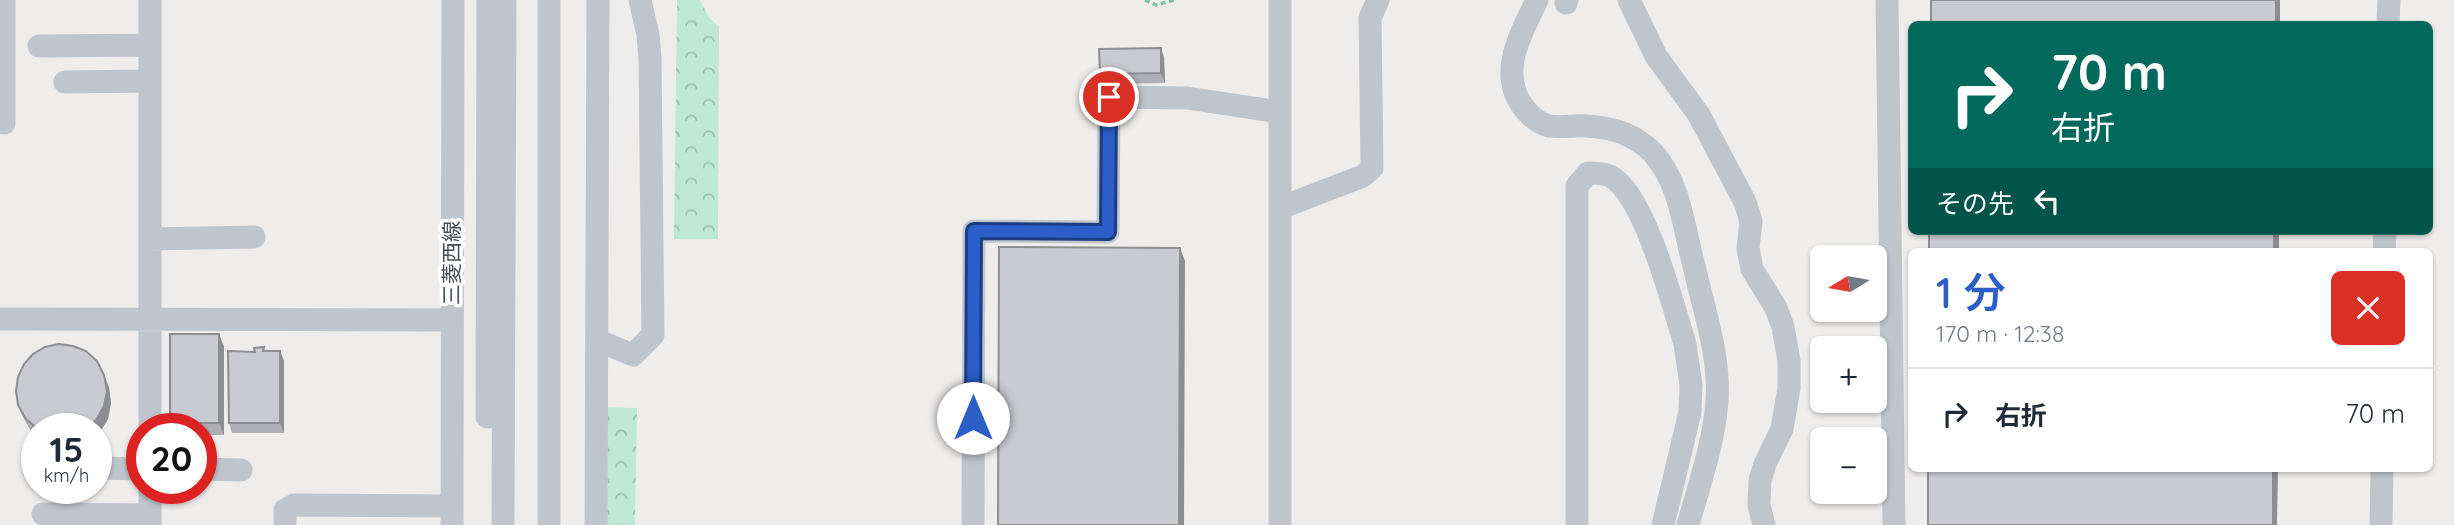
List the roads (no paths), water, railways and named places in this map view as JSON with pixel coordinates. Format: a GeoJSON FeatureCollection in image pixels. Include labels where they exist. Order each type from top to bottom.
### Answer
{"type":"FeatureCollection","features":[{"type":"Feature","properties":{"kind":"street"},"geometry":{"type":"LineString","coordinates":[[4,0],[4,123]]}},
{"type":"Feature","properties":{"kind":"street"},"geometry":{"type":"LineString","coordinates":[[150,0],[150,413]]}},
{"type":"Feature","properties":{"kind":"street","name":"三菱西線"},"geometry":{"type":"LineString","coordinates":[[452,515],[453,0]]}},
{"type":"Feature","properties":{"kind":"street"},"geometry":{"type":"LineString","coordinates":[[487,525],[488,0]]}},
{"type":"Feature","properties":{"kind":"street"},"geometry":{"type":"LineString","coordinates":[[503,525],[505,0]]}},
{"type":"Feature","properties":{"kind":"street"},"geometry":{"type":"LineString","coordinates":[[514,525],[516,0]]}},
{"type":"Feature","properties":{"kind":"street"},"geometry":{"type":"LineString","coordinates":[[548,525],[550,0]]}},
{"type":"Feature","properties":{"kind":"street"},"geometry":{"type":"LineString","coordinates":[[596,525],[598,0]]}},
{"type":"Feature","properties":{"kind":"street"},"geometry":{"type":"LineString","coordinates":[[597,340],[633,355],[653,335],[650,59],[640,0]]}},
{"type":"Feature","properties":{"kind":"street"},"geometry":{"type":"LineString","coordinates":[[1280,0],[1280,525]]}},
{"type":"Feature","properties":{"kind":"street"},"geometry":{"type":"LineString","coordinates":[[1280,208],[1363,176],[1372,169],[1370,18],[1378,0]]}},
{"type":"Feature","properties":{"kind":"street"},"geometry":{"type":"LineString","coordinates":[[1537,0],[1514,48],[1511,67],[1518,101],[1530,116],[1547,125],[1601,127],[1629,134],[1661,163],[1676,195],[1712,344],[1717,385],[1714,426],[1688,525]]}},
{"type":"Feature","properties":{"kind":"street"},"geometry":{"type":"LineString","coordinates":[[1629,0],[1656,56],[1699,115],[1745,202],[1751,220],[1748,248],[1752,269],[1776,308],[1783,327],[1788,354],[1789,388],[1782,429],[1760,480],[1759,505],[1764,525]]}},
{"type":"Feature","properties":{"kind":"street"},"geometry":{"type":"LineString","coordinates":[[1887,0],[1894,525]]}},
{"type":"Feature","properties":{"kind":"street"},"geometry":{"type":"LineString","coordinates":[[2388,21],[2389,0]]}},
{"type":"Feature","properties":{"kind":"street"},"geometry":{"type":"LineString","coordinates":[[39,46],[150,45]]}},
{"type":"Feature","properties":{"kind":"street"},"geometry":{"type":"LineString","coordinates":[[65,82],[150,81]]}},
{"type":"Feature","properties":{"kind":"street"},"geometry":{"type":"LineString","coordinates":[[973,525],[974,231],[1108,232],[1109,97],[1187,98],[1280,112]]}},
{"type":"Feature","properties":{"kind":"street"},"geometry":{"type":"LineString","coordinates":[[1577,525],[1577,186],[1588,173],[1611,177],[1629,194],[1647,228],[1689,362],[1690,412],[1663,525]]}},
{"type":"Feature","properties":{"kind":"street"},"geometry":{"type":"LineString","coordinates":[[150,239],[254,237]]}},
{"type":"Feature","properties":{"kind":"street"},"geometry":{"type":"LineString","coordinates":[[0,319],[451,320]]}},
{"type":"Feature","properties":{"kind":"street"},"geometry":{"type":"LineString","coordinates":[[217,469],[241,470]]}},
{"type":"Feature","properties":{"kind":"street"},"geometry":{"type":"LineString","coordinates":[[2381,525],[2382,472]]}},
{"type":"Feature","properties":{"kind":"street"},"geometry":{"type":"LineString","coordinates":[[285,525],[285,510],[294,505],[452,515]]}},
{"type":"Feature","properties":{"kind":"street"},"geometry":{"type":"LineString","coordinates":[[43,514],[150,520]]}}]}
